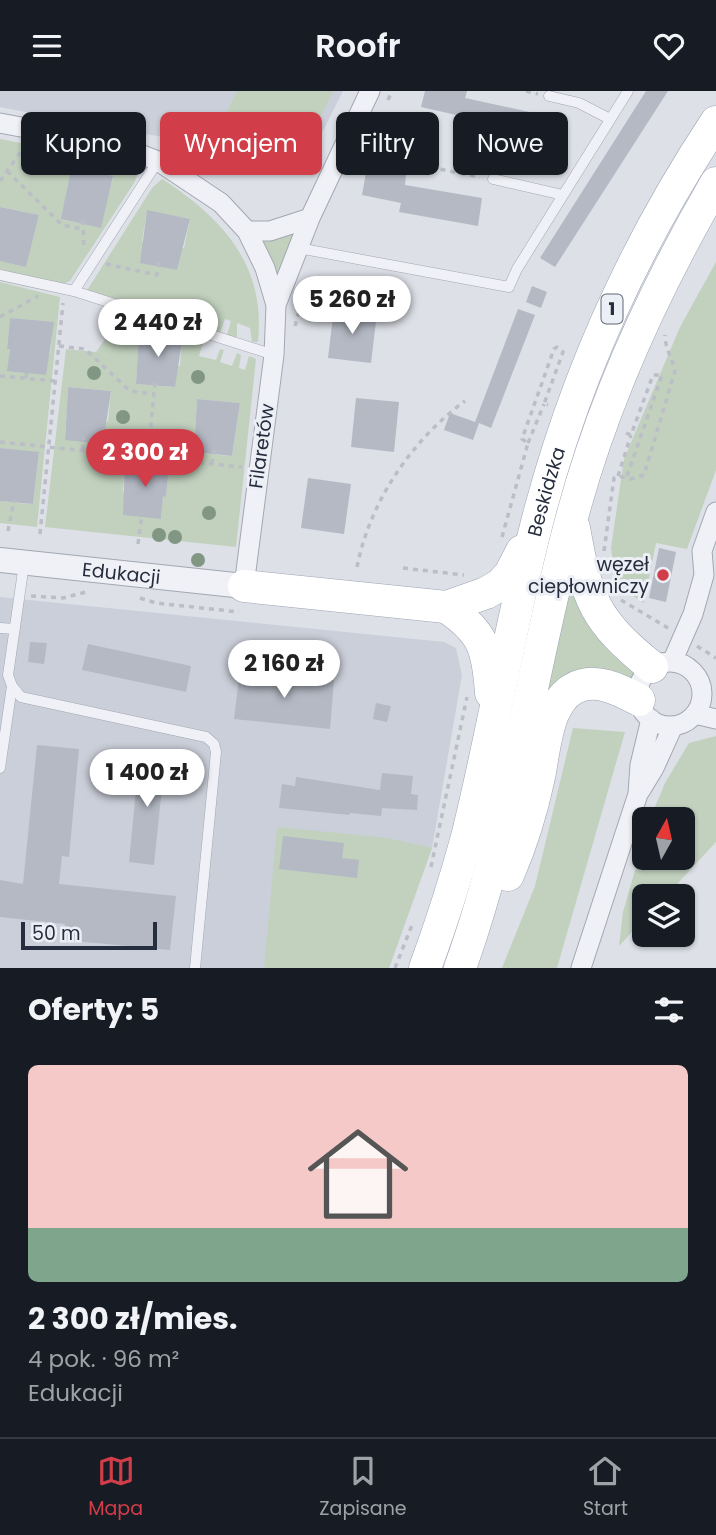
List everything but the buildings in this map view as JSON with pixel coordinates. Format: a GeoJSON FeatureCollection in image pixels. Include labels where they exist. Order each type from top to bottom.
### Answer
{"type":"FeatureCollection","features":[{"type":"Feature","properties":{"kind":"main road","name":"Beskidzka"},"geometry":{"type":"LineString","coordinates":[[425,968],[467,838],[540,511],[559,447],[583,378],[613,307],[650,231],[692,157],[716,122]]}},
{"type":"Feature","properties":{"kind":"main road","name":"Beskidzka"},"geometry":{"type":"LineString","coordinates":[[460,968],[498,846],[572,517],[590,455],[614,388],[643,320],[679,246],[716,183]]}},
{"type":"Feature","properties":{"kind":"main road"},"geometry":{"type":"LineString","coordinates":[[246,599],[446,607],[486,593],[500,585],[520,558],[540,511]]}},
{"type":"Feature","properties":{"kind":"main road"},"geometry":{"type":"LineString","coordinates":[[572,517],[580,565],[593,605],[605,625],[627,647],[662,665]]}},
{"type":"Feature","properties":{"kind":"main road"},"geometry":{"type":"LineString","coordinates":[[446,607],[462,617],[479,635],[489,660],[493,723]]}},
{"type":"Feature","properties":{"kind":"main road"},"geometry":{"type":"LineString","coordinates":[[473,932],[500,895],[518,852],[535,797],[553,714],[563,697],[574,688],[590,684],[608,685],[645,709]]}},
{"type":"Feature","properties":{"kind":"street","name":"Filaretów"},"geometry":{"type":"LineString","coordinates":[[276,305],[307,250],[310,218],[370,91]]}},
{"type":"Feature","properties":{"kind":"street","name":"Filaretów"},"geometry":{"type":"LineString","coordinates":[[0,123],[117,145],[158,161],[221,203],[247,231],[265,268],[276,305],[274,355],[258,468],[246,599]]}},
{"type":"Feature","properties":{"kind":"street"},"geometry":{"type":"LineString","coordinates":[[247,231],[270,231],[310,218]]}},
{"type":"Feature","properties":{"kind":"street"},"geometry":{"type":"LineString","coordinates":[[691,670],[693,614],[704,575],[702,551],[716,512]]}},
{"type":"Feature","properties":{"kind":"street","name":"Edukacji"},"geometry":{"type":"LineString","coordinates":[[12,562],[246,599]]}},
{"type":"Feature","properties":{"kind":"street"},"geometry":{"type":"LineString","coordinates":[[638,795],[645,709],[641,682],[662,665],[693,614]]}},
{"type":"Feature","properties":{"kind":"street"},"geometry":{"type":"LineString","coordinates":[[645,709],[665,725],[673,726],[689,720],[709,695],[691,670],[682,664],[662,665]]}},
{"type":"Feature","properties":{"kind":"street"},"geometry":{"type":"LineString","coordinates":[[695,714],[716,719]]}},
{"type":"Feature","properties":{"kind":"street"},"geometry":{"type":"LineString","coordinates":[[581,968],[638,795],[673,726]]}},
{"type":"Feature","properties":{"kind":"lane"},"geometry":{"type":"LineString","coordinates":[[307,250],[509,287],[517,269],[628,91]]}},
{"type":"Feature","properties":{"kind":"lane"},"geometry":{"type":"LineString","coordinates":[[549,96],[579,103],[610,119]]}},
{"type":"Feature","properties":{"kind":"lane"},"geometry":{"type":"LineString","coordinates":[[65,289],[86,273],[158,161]]}},
{"type":"Feature","properties":{"kind":"lane"},"geometry":{"type":"LineString","coordinates":[[494,179],[563,195]]}},
{"type":"Feature","properties":{"kind":"lane"},"geometry":{"type":"LineString","coordinates":[[0,275],[65,289],[274,355]]}},
{"type":"Feature","properties":{"kind":"lane"},"geometry":{"type":"LineString","coordinates":[[12,562],[20,594],[8,675],[12,686],[21,697],[206,737],[214,744],[216,753],[195,968]]}},
{"type":"Feature","properties":{"kind":"lane"},"geometry":{"type":"LineString","coordinates":[[0,628],[15,629]]}},
{"type":"Feature","properties":{"kind":"lane"},"geometry":{"type":"LineString","coordinates":[[0,684],[8,675]]}},
{"type":"Feature","properties":{"kind":"lane"},"geometry":{"type":"LineString","coordinates":[[0,768],[12,686]]}},
{"type":"Feature","properties":{"kind":"path"},"geometry":{"type":"LineString","coordinates":[[386,104],[392,91]]}},
{"type":"Feature","properties":{"kind":"path"},"geometry":{"type":"LineString","coordinates":[[0,181],[21,152]]}},
{"type":"Feature","properties":{"kind":"path"},"geometry":{"type":"LineString","coordinates":[[439,169],[494,179]]}},
{"type":"Feature","properties":{"kind":"path"},"geometry":{"type":"LineString","coordinates":[[7,171],[62,225],[82,229]]}},
{"type":"Feature","properties":{"kind":"path"},"geometry":{"type":"LineString","coordinates":[[83,220],[86,273]]}},
{"type":"Feature","properties":{"kind":"path"},"geometry":{"type":"LineString","coordinates":[[293,336],[307,250]]}},
{"type":"Feature","properties":{"kind":"path"},"geometry":{"type":"LineString","coordinates":[[93,261],[157,275],[159,262]]}},
{"type":"Feature","properties":{"kind":"path"},"geometry":{"type":"LineString","coordinates":[[0,317],[65,289]]}},
{"type":"Feature","properties":{"kind":"path"},"geometry":{"type":"LineString","coordinates":[[40,534],[65,289]]}},
{"type":"Feature","properties":{"kind":"path"},"geometry":{"type":"LineString","coordinates":[[618,476],[636,479],[644,475],[675,371],[673,358],[665,346],[665,329]]}},
{"type":"Feature","properties":{"kind":"path"},"geometry":{"type":"LineString","coordinates":[[58,346],[85,349],[130,391],[153,394]]}},
{"type":"Feature","properties":{"kind":"path"},"geometry":{"type":"LineString","coordinates":[[501,540],[528,443],[546,405],[563,352],[557,347],[522,439],[528,443]]}},
{"type":"Feature","properties":{"kind":"path"},"geometry":{"type":"LineString","coordinates":[[26,378],[27,368]]}},
{"type":"Feature","properties":{"kind":"path"},"geometry":{"type":"LineString","coordinates":[[604,554],[614,478],[618,476],[629,434],[653,375],[662,375],[626,479]]}},
{"type":"Feature","properties":{"kind":"path"},"geometry":{"type":"LineString","coordinates":[[0,376],[55,381]]}},
{"type":"Feature","properties":{"kind":"path"},"geometry":{"type":"LineString","coordinates":[[148,457],[155,381]]}},
{"type":"Feature","properties":{"kind":"path"},"geometry":{"type":"LineString","coordinates":[[357,567],[362,541],[386,490],[408,457],[452,410],[465,401]]}},
{"type":"Feature","properties":{"kind":"path"},"geometry":{"type":"LineString","coordinates":[[82,450],[84,437]]}},
{"type":"Feature","properties":{"kind":"path"},"geometry":{"type":"LineString","coordinates":[[0,442],[258,468]]}},
{"type":"Feature","properties":{"kind":"path"},"geometry":{"type":"LineString","coordinates":[[212,464],[214,450]]}},
{"type":"Feature","properties":{"kind":"path"},"geometry":{"type":"LineString","coordinates":[[8,531],[14,500]]}},
{"type":"Feature","properties":{"kind":"path"},"geometry":{"type":"LineString","coordinates":[[138,544],[142,513]]}},
{"type":"Feature","properties":{"kind":"path"},"geometry":{"type":"LineString","coordinates":[[403,568],[467,575]]}},
{"type":"Feature","properties":{"kind":"path"},"geometry":{"type":"LineString","coordinates":[[20,594],[63,598],[89,591]]}},
{"type":"Feature","properties":{"kind":"path"},"geometry":{"type":"LineString","coordinates":[[136,596],[156,603],[246,599]]}},
{"type":"Feature","properties":{"kind":"path"},"geometry":{"type":"LineString","coordinates":[[620,599],[676,633]]}},
{"type":"Feature","properties":{"kind":"path"},"geometry":{"type":"LineString","coordinates":[[695,644],[716,658]]}},
{"type":"Feature","properties":{"kind":"path"},"geometry":{"type":"LineString","coordinates":[[430,869],[470,686]]}},
{"type":"Feature","properties":{"kind":"path"},"geometry":{"type":"LineString","coordinates":[[395,968],[415,918]]}},
{"type":"Feature","properties":{"kind":"shaded area"},"geometry":{"type":"Polygon","coordinates":[[[0,91],[343,91],[322,133],[322,112],[160,112],[160,136],[146,134],[146,112],[25,112],[0,107],[0,91]]]}},
{"type":"Feature","properties":{"kind":"shaded area"},"geometry":{"type":"Polygon","coordinates":[[[0,597],[444,642],[456,648],[462,675],[432,848],[389,968],[0,968],[0,597]]]}},
{"type":"Feature","properties":{"kind":"green space"},"geometry":{"type":"Polygon","coordinates":[[[237,91],[333,91],[322,114],[227,112],[237,91]]]}},
{"type":"Feature","properties":{"kind":"green space"},"geometry":{"type":"Polygon","coordinates":[[[0,139],[21,143],[21,175],[70,175],[64,220],[79,223],[86,220],[85,224],[100,227],[113,177],[104,175],[138,175],[70,281],[60,285],[0,269],[0,261],[5,262],[5,258],[11,263],[26,266],[39,215],[0,207],[0,139]]]}},
{"type":"Feature","properties":{"kind":"green space"},"geometry":{"type":"Polygon","coordinates":[[[162,179],[184,194],[204,210],[236,247],[255,290],[259,315],[258,342],[252,342],[250,328],[237,323],[237,338],[227,335],[231,321],[225,319],[220,333],[206,327],[204,312],[173,304],[172,318],[86,292],[152,188],[162,179]],[[147,211],[142,241],[162,267],[177,270],[190,219],[147,211]]]}},
{"type":"Feature","properties":{"kind":"green space"},"geometry":{"type":"Polygon","coordinates":[[[294,232],[276,284],[258,239],[294,232]]]}},
{"type":"Feature","properties":{"kind":"green space"},"geometry":{"type":"Polygon","coordinates":[[[716,262],[716,470],[687,549],[656,543],[644,603],[616,585],[611,548],[624,459],[680,327],[716,262]]]}},
{"type":"Feature","properties":{"kind":"green space"},"geometry":{"type":"Polygon","coordinates":[[[0,282],[60,297],[37,527],[0,523],[0,501],[10,502],[10,499],[18,503],[33,504],[39,453],[0,448],[0,282]],[[10,318],[8,371],[50,353],[53,323],[10,318]]]}},
{"type":"Feature","properties":{"kind":"green space"},"geometry":{"type":"Polygon","coordinates":[[[125,316],[200,337],[203,343],[199,356],[216,360],[220,349],[224,350],[220,362],[232,366],[237,353],[241,355],[239,368],[245,370],[249,356],[256,359],[236,547],[45,527],[66,349],[96,352],[120,318],[125,316]],[[139,331],[136,384],[174,387],[177,366],[180,366],[182,335],[139,331]],[[68,387],[65,439],[81,441],[108,421],[111,391],[68,387]],[[197,399],[194,452],[210,454],[211,450],[217,455],[232,456],[240,403],[197,399]],[[126,461],[123,491],[145,517],[161,519],[169,466],[126,461]]]}},
{"type":"Feature","properties":{"kind":"green space"},"geometry":{"type":"Polygon","coordinates":[[[569,577],[640,667],[631,684],[542,708],[569,577]]]}},
{"type":"Feature","properties":{"kind":"green space"},"geometry":{"type":"Polygon","coordinates":[[[573,728],[625,732],[557,968],[502,968],[535,886],[573,728]]]}},
{"type":"Feature","properties":{"kind":"green space"},"geometry":{"type":"Polygon","coordinates":[[[716,736],[716,842],[695,865],[695,807],[655,807],[665,783],[689,743],[716,736]]]}},
{"type":"Feature","properties":{"kind":"green space"},"geometry":{"type":"Polygon","coordinates":[[[277,827],[388,838],[432,848],[389,968],[264,968],[277,827]]]}},
{"type":"Feature","properties":{"kind":"green space"},"geometry":{"type":"Polygon","coordinates":[[[635,870],[690,870],[677,884],[632,884],[632,932],[619,946],[623,912],[635,870]]]}},
{"type":"Feature","properties":{"kind":"place","name":"węzeł ciepłowniczy"},"geometry":{"type":"Point","coordinates":[663,575]}}]}
